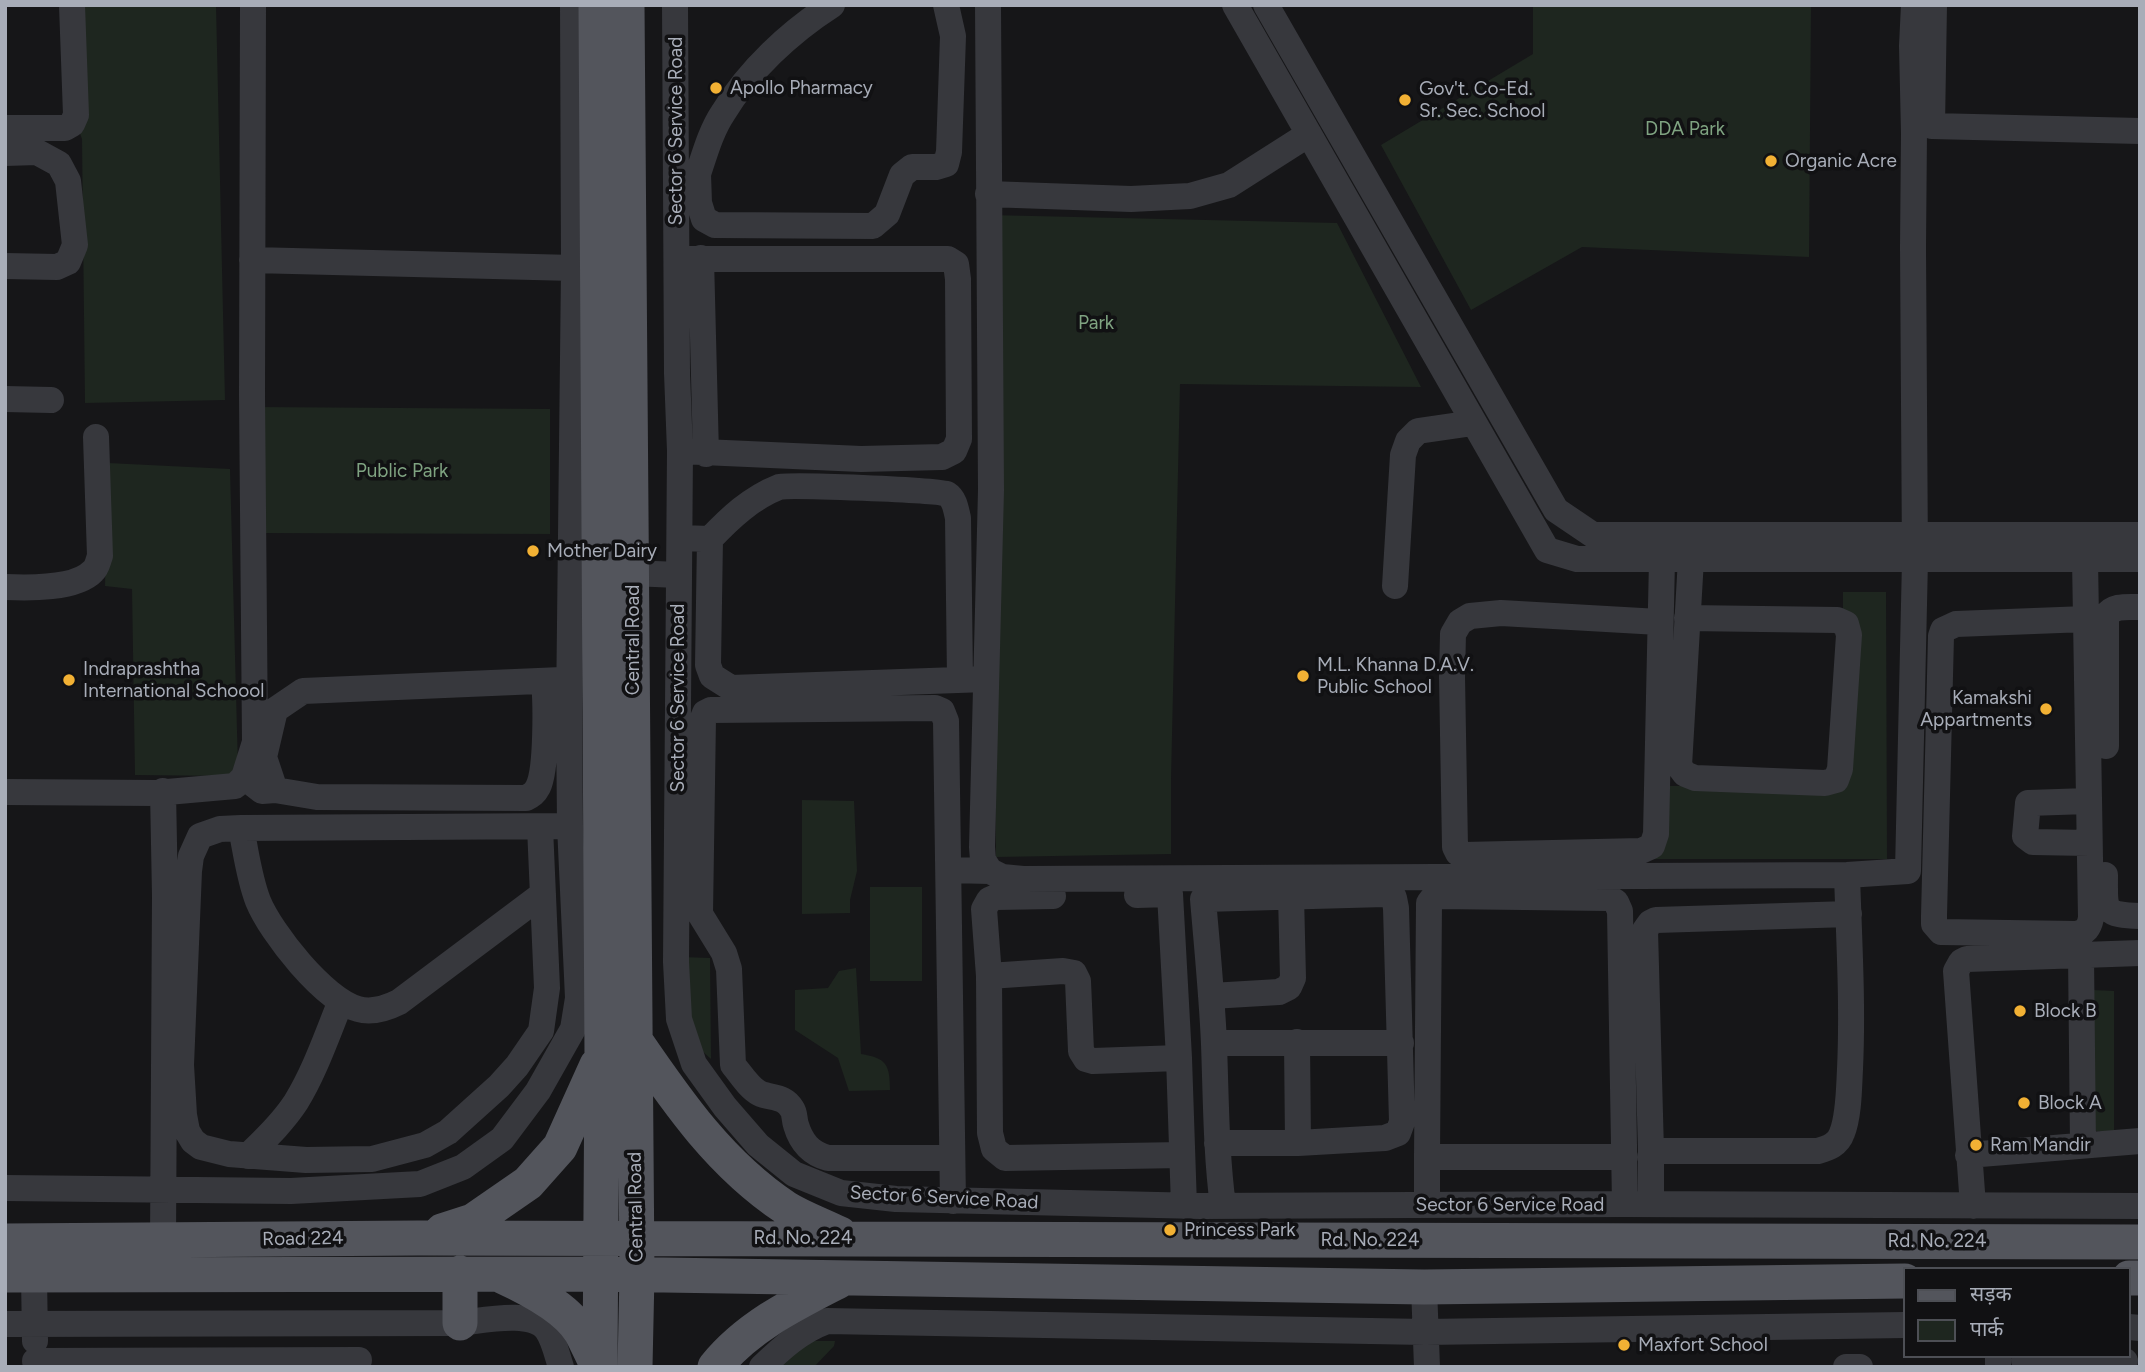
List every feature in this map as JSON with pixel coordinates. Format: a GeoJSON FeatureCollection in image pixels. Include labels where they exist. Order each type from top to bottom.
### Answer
{"type":"FeatureCollection","features":[{"type":"Feature","properties":{"kind":"main road","name":"Central Road"},"geometry":{"type":"LineString","coordinates":[[596,5],[585,553],[602,1054],[599,1367]]}},
{"type":"Feature","properties":{"kind":"main road","name":"Central Road"},"geometry":{"type":"LineString","coordinates":[[627,5],[635,1367]]}},
{"type":"Feature","properties":{"kind":"main road"},"geometry":{"type":"LineString","coordinates":[[635,1040],[710,1144],[787,1208],[849,1238]]}},
{"type":"Feature","properties":{"kind":"main road"},"geometry":{"type":"LineString","coordinates":[[418,1238],[473,1221],[528,1183],[560,1147],[602,1054]]}},
{"type":"Feature","properties":{"kind":"main road","name":"Rd. No. 224"},"geometry":{"type":"LineString","coordinates":[[601,1238],[849,1238],[1228,1217],[2140,1241]]}},
{"type":"Feature","properties":{"kind":"main road","name":"Road 224"},"geometry":{"type":"LineString","coordinates":[[5,1241],[601,1238]]}},
{"type":"Feature","properties":{"kind":"main road"},"geometry":{"type":"LineString","coordinates":[[460,1273],[460,1323]]}},
{"type":"Feature","properties":{"kind":"main road"},"geometry":{"type":"LineString","coordinates":[[497,1273],[526,1287],[559,1310],[580,1330],[599,1367]]}},
{"type":"Feature","properties":{"kind":"main road","name":"Rd. No. 224"},"geometry":{"type":"LineString","coordinates":[[600,1274],[1424,1287],[1904,1281]]}},
{"type":"Feature","properties":{"kind":"main road","name":"Road 224"},"geometry":{"type":"LineString","coordinates":[[20,1275],[600,1274]]}},
{"type":"Feature","properties":{"kind":"main road"},"geometry":{"type":"LineString","coordinates":[[716,1367],[729,1350],[782,1310],[845,1278]]}},
{"type":"Feature","properties":{"kind":"street"},"geometry":{"type":"LineString","coordinates":[[5,128],[65,128],[72,124],[76,116],[72,5]]}},
{"type":"Feature","properties":{"kind":"street"},"geometry":{"type":"LineString","coordinates":[[5,792],[156,793],[235,786],[244,777],[255,742],[253,5]]}},
{"type":"Feature","properties":{"kind":"street"},"geometry":{"type":"LineString","coordinates":[[5,1188],[291,1191],[420,1184],[463,1167],[502,1139],[538,1091],[573,1029],[578,998],[570,826],[571,679],[585,553],[574,268],[573,5]]}},
{"type":"Feature","properties":{"kind":"street","name":"Sector 6 Service Road"},"geometry":{"type":"LineString","coordinates":[[676,5],[687,174],[693,453],[680,538],[678,575],[691,718],[676,961],[679,1018],[694,1063],[725,1107],[758,1144],[794,1174],[841,1193],[896,1199],[1184,1206],[1228,1217],[1427,1205],[2140,1206]]}},
{"type":"Feature","properties":{"kind":"street"},"geometry":{"type":"LineString","coordinates":[[832,5],[795,32],[769,56],[719,120],[687,174],[705,219],[715,225],[873,226],[887,214],[902,175],[912,167],[936,167],[946,164],[949,152],[953,36],[946,5]]}},
{"type":"Feature","properties":{"kind":"street"},"geometry":{"type":"LineString","coordinates":[[973,679],[990,490],[988,5]]}},
{"type":"Feature","properties":{"kind":"street"},"geometry":{"type":"LineString","coordinates":[[1235,5],[1547,550],[1577,559],[1662,560],[2140,535]]}},
{"type":"Feature","properties":{"kind":"street"},"geometry":{"type":"LineString","coordinates":[[1266,5],[1556,510],[1593,535],[1915,547],[2085,559],[2140,559]]}},
{"type":"Feature","properties":{"kind":"street"},"geometry":{"type":"LineString","coordinates":[[1202,888],[1909,871],[1915,547],[1914,5]]}},
{"type":"Feature","properties":{"kind":"street"},"geometry":{"type":"LineString","coordinates":[[1934,5],[1932,126],[2140,131]]}},
{"type":"Feature","properties":{"kind":"street"},"geometry":{"type":"LineString","coordinates":[[988,194],[1131,199],[1190,196],[1229,185],[1309,134]]}},
{"type":"Feature","properties":{"kind":"street"},"geometry":{"type":"LineString","coordinates":[[5,153],[37,152],[59,164],[68,181],[75,245],[68,261],[58,267],[5,266]]}},
{"type":"Feature","properties":{"kind":"street"},"geometry":{"type":"LineString","coordinates":[[689,259],[948,259],[956,264],[958,279],[959,439],[954,451],[942,457],[861,459],[693,453]]}},
{"type":"Feature","properties":{"kind":"street"},"geometry":{"type":"LineString","coordinates":[[252,260],[574,268]]}},
{"type":"Feature","properties":{"kind":"street"},"geometry":{"type":"LineString","coordinates":[[5,400],[51,400]]}},
{"type":"Feature","properties":{"kind":"street"},"geometry":{"type":"LineString","coordinates":[[1395,586],[1403,455],[1408,440],[1418,431],[1474,423]]}},
{"type":"Feature","properties":{"kind":"street"},"geometry":{"type":"LineString","coordinates":[[5,587],[62,585],[84,579],[95,570],[100,556],[96,437]]}},
{"type":"Feature","properties":{"kind":"street"},"geometry":{"type":"LineString","coordinates":[[973,679],[731,688],[712,676],[708,665],[710,539],[737,511],[781,486],[892,489],[946,494],[954,501],[958,518],[973,679],[983,860],[990,871]]}},
{"type":"Feature","properties":{"kind":"street"},"geometry":{"type":"LineString","coordinates":[[680,538],[710,539]]}},
{"type":"Feature","properties":{"kind":"street"},"geometry":{"type":"LineString","coordinates":[[1687,618],[1837,620],[1846,624],[1849,635],[1840,769],[1836,780],[1825,783],[1695,778],[1685,774],[1679,766],[1687,618],[1691,559]]}},
{"type":"Feature","properties":{"kind":"street"},"geometry":{"type":"LineString","coordinates":[[2085,559],[2091,918],[2085,932],[2076,934],[1941,932],[1936,929],[1934,916],[1943,630],[1956,624],[2086,619]]}},
{"type":"Feature","properties":{"kind":"street"},"geometry":{"type":"LineString","coordinates":[[1660,622],[1501,613],[1470,617],[1460,622],[1453,634],[1452,677],[1453,794],[1455,847],[1458,853],[1641,851],[1652,846],[1656,834],[1662,560]]}},
{"type":"Feature","properties":{"kind":"street"},"geometry":{"type":"LineString","coordinates":[[632,573],[678,575]]}},
{"type":"Feature","properties":{"kind":"street"},"geometry":{"type":"LineString","coordinates":[[2140,607],[2117,608],[2109,611],[2106,616],[2105,821],[2105,902],[2109,911],[2117,915],[2140,916]]}},
{"type":"Feature","properties":{"kind":"street"},"geometry":{"type":"LineString","coordinates":[[275,790],[264,757],[275,710],[303,691],[571,679]]}},
{"type":"Feature","properties":{"kind":"street"},"geometry":{"type":"LineString","coordinates":[[244,777],[262,791],[275,790],[317,797],[526,798],[534,794],[540,784],[543,768],[547,704],[544,681]]}},
{"type":"Feature","properties":{"kind":"street"},"geometry":{"type":"LineString","coordinates":[[951,1158],[828,1158],[818,1155],[809,1149],[802,1139],[793,1110],[786,1101],[758,1093],[733,1065],[729,969],[724,953],[700,914],[691,718],[710,710],[935,708],[942,711],[946,721],[953,1201]]}},
{"type":"Feature","properties":{"kind":"street"},"geometry":{"type":"LineString","coordinates":[[163,791],[163,1241]]}},
{"type":"Feature","properties":{"kind":"street"},"geometry":{"type":"LineString","coordinates":[[2088,801],[2028,803],[2025,836],[2033,842],[2089,842]]}},
{"type":"Feature","properties":{"kind":"street"},"geometry":{"type":"LineString","coordinates":[[540,827],[547,988],[541,1031],[517,1066],[466,1118],[425,1145],[372,1160],[306,1160],[248,1156],[211,1150],[193,1141],[187,1131],[184,1115],[181,1065],[189,871],[191,856],[200,836],[220,829],[241,828],[570,826]]}},
{"type":"Feature","properties":{"kind":"street"},"geometry":{"type":"LineString","coordinates":[[241,828],[258,900],[271,924],[293,954],[341,1001],[360,1010],[387,1008],[399,1002],[543,894]]}},
{"type":"Feature","properties":{"kind":"street"},"geometry":{"type":"LineString","coordinates":[[948,870],[990,871],[1002,877],[1291,895],[1385,894],[1394,898],[1401,1043],[1402,1122],[1398,1133],[1385,1138],[1298,1143],[1217,1143]]}},
{"type":"Feature","properties":{"kind":"street"},"geometry":{"type":"LineString","coordinates":[[1651,1151],[1818,1151],[1832,1147],[1842,1134],[1849,1094],[1850,1053],[1847,874]]}},
{"type":"Feature","properties":{"kind":"street"},"geometry":{"type":"LineString","coordinates":[[1169,886],[996,897],[989,900],[985,909],[989,976],[990,1133],[995,1149],[1005,1158],[1182,1156]]}},
{"type":"Feature","properties":{"kind":"street"},"geometry":{"type":"LineString","coordinates":[[1169,886],[1184,1206]]}},
{"type":"Feature","properties":{"kind":"street"},"geometry":{"type":"LineString","coordinates":[[1202,888],[1214,1043],[1217,1143],[1228,1217]]}},
{"type":"Feature","properties":{"kind":"street"},"geometry":{"type":"LineString","coordinates":[[1211,996],[1279,992],[1289,987],[1293,978],[1291,895]]}},
{"type":"Feature","properties":{"kind":"street"},"geometry":{"type":"LineString","coordinates":[[1427,1205],[1429,903],[1439,896],[1609,898],[1616,902],[1620,911],[1625,1157],[1638,1204]]}},
{"type":"Feature","properties":{"kind":"street"},"geometry":{"type":"LineString","coordinates":[[1638,1204],[1651,1151],[1645,930],[1650,923],[1656,920],[1849,914]]}},
{"type":"Feature","properties":{"kind":"street"},"geometry":{"type":"LineString","coordinates":[[1973,1206],[1956,971],[1961,962],[1967,959],[2140,953]]}},
{"type":"Feature","properties":{"kind":"street"},"geometry":{"type":"LineString","coordinates":[[2081,955],[2083,1145]]}},
{"type":"Feature","properties":{"kind":"street"},"geometry":{"type":"LineString","coordinates":[[989,976],[1063,971],[1074,973],[1078,981],[1081,1051],[1086,1059],[1179,1058]]}},
{"type":"Feature","properties":{"kind":"street"},"geometry":{"type":"LineString","coordinates":[[248,1156],[295,1103],[313,1071],[341,1001]]}},
{"type":"Feature","properties":{"kind":"street"},"geometry":{"type":"LineString","coordinates":[[1297,1041],[1298,1143]]}},
{"type":"Feature","properties":{"kind":"street"},"geometry":{"type":"LineString","coordinates":[[1214,1043],[1401,1043]]}},
{"type":"Feature","properties":{"kind":"street"},"geometry":{"type":"LineString","coordinates":[[1969,1155],[2140,1141]]}},
{"type":"Feature","properties":{"kind":"street"},"geometry":{"type":"LineString","coordinates":[[209,1190],[211,1150]]}},
{"type":"Feature","properties":{"kind":"street"},"geometry":{"type":"LineString","coordinates":[[1427,1157],[1625,1157]]}},
{"type":"Feature","properties":{"kind":"street"},"geometry":{"type":"LineString","coordinates":[[20,1275],[35,1324],[35,1364],[359,1363],[357,1323]]}},
{"type":"Feature","properties":{"kind":"street"},"geometry":{"type":"LineString","coordinates":[[1424,1287],[1427,1367]]}},
{"type":"Feature","properties":{"kind":"street"},"geometry":{"type":"LineString","coordinates":[[5,1324],[460,1323],[511,1318],[538,1322],[546,1329],[561,1367]]}},
{"type":"Feature","properties":{"kind":"street"},"geometry":{"type":"LineString","coordinates":[[762,1367],[808,1328],[827,1321],[1425,1332],[1904,1325]]}},
{"type":"Feature","properties":{"kind":"street"},"geometry":{"type":"LineString","coordinates":[[1998,1367],[2017,1360],[2125,1361]]}},
{"type":"Feature","properties":{"kind":"street"},"geometry":{"type":"LineString","coordinates":[[1846,1367],[1860,1367]]}},
{"type":"Feature","properties":{"kind":"green space"},"geometry":{"type":"Polygon","coordinates":[[[76,5],[216,5],[225,400],[85,403],[82,139],[78,128],[76,5]]]}},
{"type":"Feature","properties":{"kind":"green space","name":"DDA Park"},"geometry":{"type":"Polygon","coordinates":[[[1533,5],[1811,5],[1809,257],[1582,247],[1471,310],[1381,145],[1533,54],[1533,5]]]}},
{"type":"Feature","properties":{"kind":"green space","name":"Park"},"geometry":{"type":"Polygon","coordinates":[[[989,215],[1337,223],[1421,387],[1180,384],[1171,854],[996,857],[989,215]]]}},
{"type":"Feature","properties":{"kind":"green space","name":"Public Park"},"geometry":{"type":"Polygon","coordinates":[[[254,407],[550,409],[550,534],[254,533],[254,407]]]}},
{"type":"Feature","properties":{"kind":"green space"},"geometry":{"type":"Polygon","coordinates":[[[108,463],[230,469],[238,768],[229,776],[135,775],[132,589],[105,586],[108,463]]]}},
{"type":"Feature","properties":{"kind":"green space"},"geometry":{"type":"Polygon","coordinates":[[[1843,592],[1886,592],[1887,859],[1655,859],[1655,786],[1843,786],[1843,592]]]}},
{"type":"Feature","properties":{"kind":"green space"},"geometry":{"type":"Polygon","coordinates":[[[802,800],[854,801],[857,871],[850,900],[850,913],[802,914],[802,800]]]}},
{"type":"Feature","properties":{"kind":"green space"},"geometry":{"type":"Polygon","coordinates":[[[870,887],[922,887],[922,981],[870,981],[870,887]]]}},
{"type":"Feature","properties":{"kind":"green space"},"geometry":{"type":"Polygon","coordinates":[[[682,957],[710,958],[711,1059],[683,1034],[682,957]]]}},
{"type":"Feature","properties":{"kind":"green space"},"geometry":{"type":"Polygon","coordinates":[[[856,968],[861,1054],[881,1060],[885,1064],[890,1090],[849,1091],[838,1058],[795,1030],[795,990],[828,988],[839,971],[856,968]]]}},
{"type":"Feature","properties":{"kind":"green space"},"geometry":{"type":"Polygon","coordinates":[[[2072,989],[2114,991],[2114,1131],[2074,1131],[2072,989]]]}},
{"type":"Feature","properties":{"kind":"green space"},"geometry":{"type":"Polygon","coordinates":[[[810,1341],[835,1341],[834,1346],[814,1367],[777,1367],[810,1341]]]}},
{"type":"Feature","properties":{"kind":"place","name":"Apollo Pharmacy"},"geometry":{"type":"Point","coordinates":[716,88]}},
{"type":"Feature","properties":{"kind":"place","name":"Gov't. Co-Ed. Sr. Sec. School"},"geometry":{"type":"Point","coordinates":[1405,100]}},
{"type":"Feature","properties":{"kind":"place","name":"Organic Acre"},"geometry":{"type":"Point","coordinates":[1771,161]}},
{"type":"Feature","properties":{"kind":"place","name":"Mother Dairy"},"geometry":{"type":"Point","coordinates":[533,551]}},
{"type":"Feature","properties":{"kind":"place","name":"M.L. Khanna D.A.V. Public School"},"geometry":{"type":"Point","coordinates":[1303,676]}},
{"type":"Feature","properties":{"kind":"place","name":"Indraprashtha International Schoool"},"geometry":{"type":"Point","coordinates":[69,680]}},
{"type":"Feature","properties":{"kind":"place","name":"Kamakshi Appartments"},"geometry":{"type":"Point","coordinates":[2046,709]}},
{"type":"Feature","properties":{"kind":"place","name":"Block B"},"geometry":{"type":"Point","coordinates":[2020,1011]}},
{"type":"Feature","properties":{"kind":"place","name":"Block A"},"geometry":{"type":"Point","coordinates":[2024,1103]}},
{"type":"Feature","properties":{"kind":"place","name":"Ram Mandir"},"geometry":{"type":"Point","coordinates":[1976,1145]}},
{"type":"Feature","properties":{"kind":"place","name":"Princess Park"},"geometry":{"type":"Point","coordinates":[1170,1230]}},
{"type":"Feature","properties":{"kind":"place","name":"Maxfort School"},"geometry":{"type":"Point","coordinates":[1624,1345]}}]}
